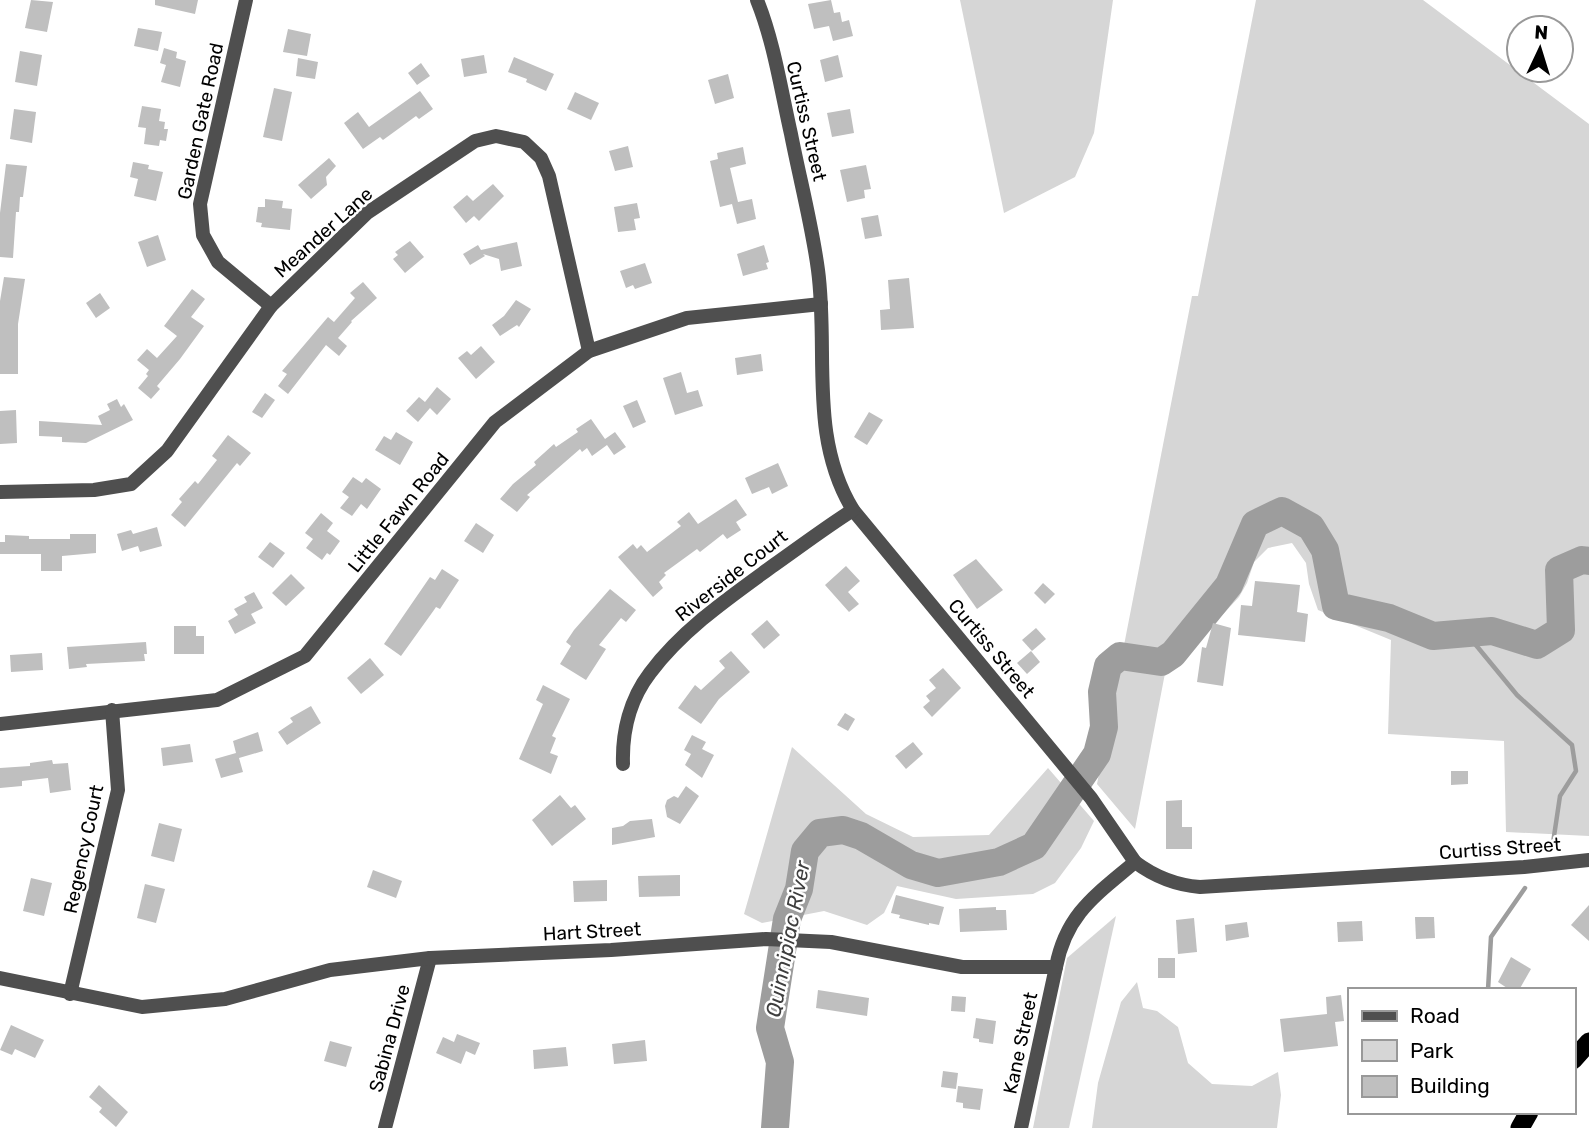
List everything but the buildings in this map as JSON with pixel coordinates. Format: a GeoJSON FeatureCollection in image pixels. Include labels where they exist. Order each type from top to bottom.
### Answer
{"type":"FeatureCollection","features":[{"type":"Feature","properties":{"kind":"street","name":"Garden Gate Road"},"geometry":{"type":"LineString","coordinates":[[246,0],[200,204],[204,235],[218,262],[271,306]]}},
{"type":"Feature","properties":{"kind":"street","name":"Curtiss Street"},"geometry":{"type":"LineString","coordinates":[[757,0],[778,76],[819,271],[828,446],[840,488],[853,510],[1091,798],[1135,862],[1156,876],[1174,883],[1209,887],[1524,867],[1589,860]]}},
{"type":"Feature","properties":{"kind":"street","name":"Meander Lane"},"geometry":{"type":"LineString","coordinates":[[0,492],[94,490],[131,484],[167,451],[271,306],[367,213],[475,141],[496,136],[524,142],[541,158],[549,176],[589,351]]}},
{"type":"Feature","properties":{"kind":"street","name":"Little Fawn Road"},"geometry":{"type":"LineString","coordinates":[[0,724],[216,700],[305,656],[495,422],[589,351],[687,318],[821,304]]}},
{"type":"Feature","properties":{"kind":"street","name":"Riverside Court"},"geometry":{"type":"LineString","coordinates":[[623,764],[622,745],[626,719],[648,674],[689,630],[732,595],[816,533],[853,510]]}},
{"type":"Feature","properties":{"kind":"street","name":"Regency Court"},"geometry":{"type":"LineString","coordinates":[[71,994],[118,790],[112,710]]}},
{"type":"Feature","properties":{"kind":"street"},"geometry":{"type":"LineString","coordinates":[[1056,967],[1060,946],[1069,926],[1097,894],[1135,862]]}},
{"type":"Feature","properties":{"kind":"street","name":"Hart Street"},"geometry":{"type":"LineString","coordinates":[[0,978],[142,1006],[225,999],[330,970],[430,958],[611,950],[766,939],[870,948],[962,967],[1056,967]]}},
{"type":"Feature","properties":{"kind":"street","name":"Sabina Drive"},"geometry":{"type":"LineString","coordinates":[[385,1128],[430,958]]}},
{"type":"Feature","properties":{"kind":"street","name":"Kane Street"},"geometry":{"type":"LineString","coordinates":[[1021,1128],[1056,967]]}},
{"type":"Feature","properties":{"kind":"green space"},"geometry":{"type":"Polygon","coordinates":[[[960,0],[1113,0],[1094,133],[1075,177],[1004,213],[960,0]]]}},
{"type":"Feature","properties":{"kind":"green space"},"geometry":{"type":"Polygon","coordinates":[[[1256,0],[1423,0],[1505,61],[1505,84],[1535,84],[1589,124],[1589,836],[1506,832],[1504,741],[1388,734],[1391,640],[1318,610],[1309,584],[1306,563],[1292,543],[1268,548],[1254,562],[1239,597],[1200,639],[1172,637],[1135,829],[1097,784],[1192,296],[1198,296],[1256,0]]]}},
{"type":"Feature","properties":{"kind":"green space"},"geometry":{"type":"Polygon","coordinates":[[[792,747],[866,814],[913,837],[989,835],[1048,768],[1094,821],[1081,848],[1055,883],[1033,894],[956,899],[897,886],[884,913],[867,925],[824,911],[762,923],[744,914],[792,747]]]}},
{"type":"Feature","properties":{"kind":"green space"},"geometry":{"type":"Polygon","coordinates":[[[1116,916],[1069,1128],[1033,1128],[1067,958],[1116,916]]]}},
{"type":"Feature","properties":{"kind":"green space"},"geometry":{"type":"Polygon","coordinates":[[[1137,982],[1143,1008],[1157,1011],[1178,1027],[1188,1063],[1212,1084],[1252,1086],[1278,1072],[1281,1095],[1277,1128],[1092,1128],[1098,1083],[1121,1002],[1137,982]]]}},
{"type":"Feature","properties":{"kind":"waterway","name":"Quinnipiac River"},"geometry":{"type":"LineString","coordinates":[[775,1128],[780,1062],[770,1028],[787,919],[799,889],[805,851],[820,833],[843,830],[861,836],[911,865],[938,873],[999,862],[1034,846],[1097,754],[1104,727],[1102,692],[1108,666],[1120,656],[1161,662],[1173,654],[1229,585],[1255,524],[1282,511],[1311,527],[1325,550],[1336,606],[1389,618],[1433,636],[1492,631],[1537,645],[1561,630],[1559,570],[1582,560],[1589,561]]}},
{"type":"Feature","properties":{"kind":"waterway"},"geometry":{"type":"LineString","coordinates":[[1466,633],[1517,695],[1572,745],[1576,771],[1560,796],[1553,843]]}},
{"type":"Feature","properties":{"kind":"waterway"},"geometry":{"type":"LineString","coordinates":[[1488,988],[1491,937],[1525,888]]}}]}
